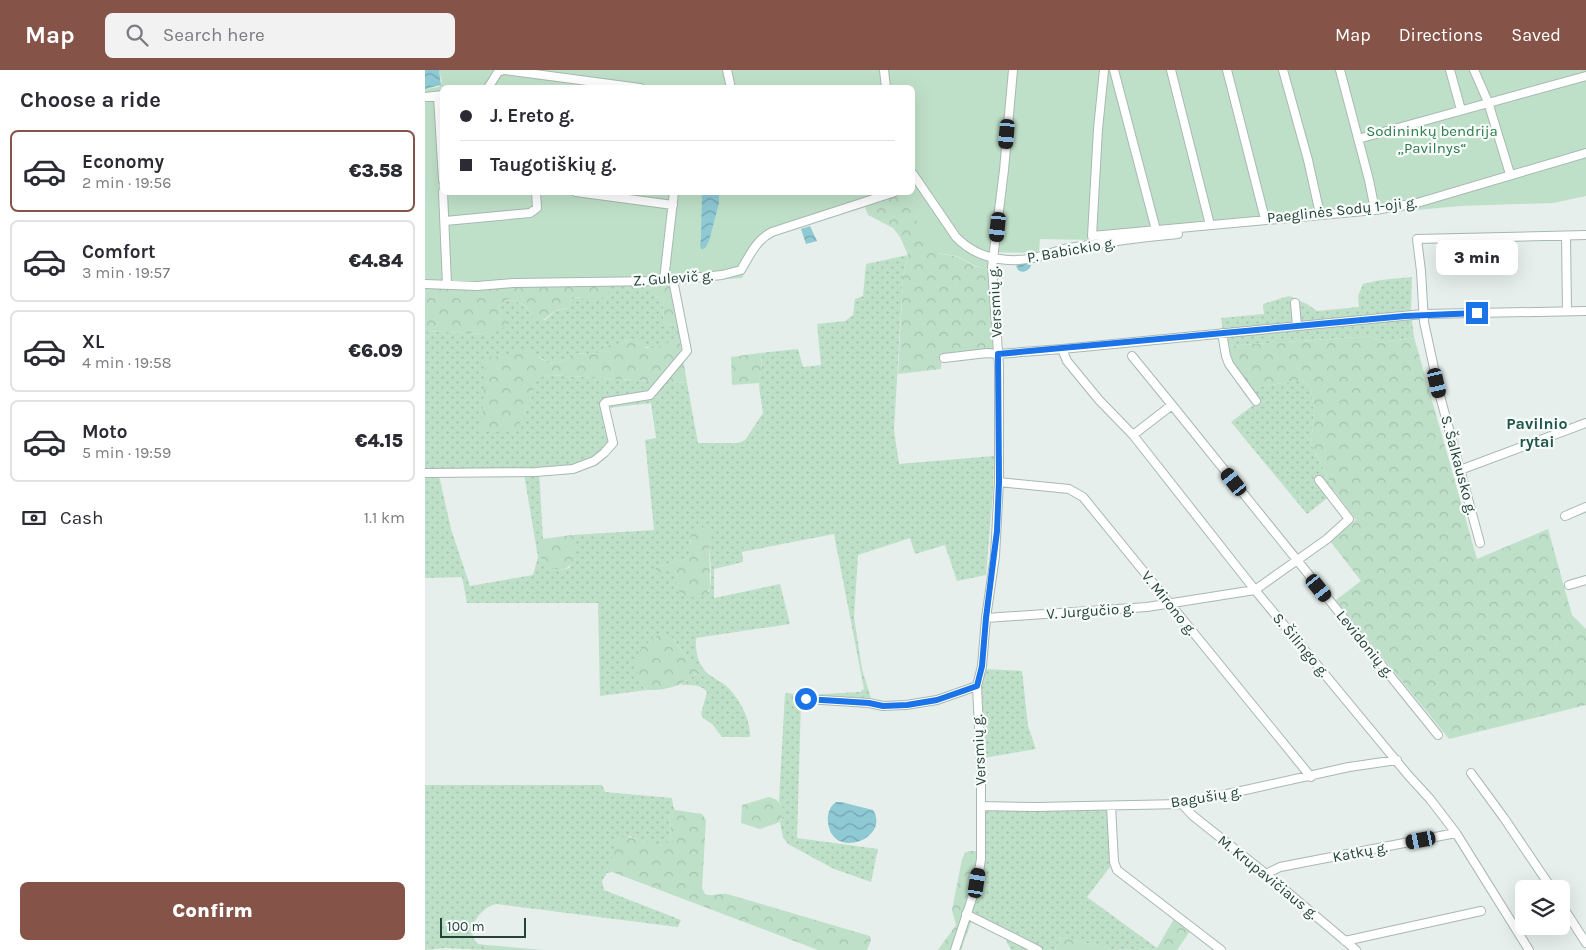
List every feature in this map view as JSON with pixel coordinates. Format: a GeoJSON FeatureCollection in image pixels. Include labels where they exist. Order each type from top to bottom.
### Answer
{"type":"FeatureCollection","features":[{"type":"Feature","properties":{"kind":"street"},"geometry":{"type":"LineString","coordinates":[[490,85],[497,72],[504,70],[617,85]]}},
{"type":"Feature","properties":{"kind":"street"},"geometry":{"type":"LineString","coordinates":[[727,70],[730,85]]}},
{"type":"Feature","properties":{"kind":"street"},"geometry":{"type":"LineString","coordinates":[[884,70],[886,85]]}},
{"type":"Feature","properties":{"kind":"street","name":"Versmių g."},"geometry":{"type":"LineString","coordinates":[[955,950],[977,883],[981,859],[977,686],[982,666],[986,618],[996,548],[999,482],[998,354],[993,258],[1001,198],[1013,70]]}},
{"type":"Feature","properties":{"kind":"street","name":"Paeglinės Sodų 1-oji g."},"geometry":{"type":"LineString","coordinates":[[1105,70],[1098,129],[1092,236],[1375,210],[1417,203],[1586,152]]}},
{"type":"Feature","properties":{"kind":"street"},"geometry":{"type":"LineString","coordinates":[[1114,70],[1156,230]]}},
{"type":"Feature","properties":{"kind":"street"},"geometry":{"type":"LineString","coordinates":[[1171,70],[1211,225]]}},
{"type":"Feature","properties":{"kind":"street"},"geometry":{"type":"LineString","coordinates":[[1227,70],[1265,219]]}},
{"type":"Feature","properties":{"kind":"street"},"geometry":{"type":"LineString","coordinates":[[1283,70],[1320,214]]}},
{"type":"Feature","properties":{"kind":"street"},"geometry":{"type":"LineString","coordinates":[[1340,70],[1373,194],[1375,210]]}},
{"type":"Feature","properties":{"kind":"street"},"geometry":{"type":"LineString","coordinates":[[1450,70],[1461,110]]}},
{"type":"Feature","properties":{"kind":"street"},"geometry":{"type":"LineString","coordinates":[[1473,70],[1488,102],[1510,174]]}},
{"type":"Feature","properties":{"kind":"street"},"geometry":{"type":"LineString","coordinates":[[1358,139],[1586,76]]}},
{"type":"Feature","properties":{"kind":"street"},"geometry":{"type":"LineString","coordinates":[[425,97],[440,95]]}},
{"type":"Feature","properties":{"kind":"street","name":"P. Babickio g."},"geometry":{"type":"LineString","coordinates":[[915,177],[962,244],[976,252],[993,258],[1009,260],[1035,258],[1073,247],[1178,234]]}},
{"type":"Feature","properties":{"kind":"street"},"geometry":{"type":"LineString","coordinates":[[443,195],[447,284]]}},
{"type":"Feature","properties":{"kind":"street"},"geometry":{"type":"LineString","coordinates":[[445,221],[530,213],[537,208],[536,195]]}},
{"type":"Feature","properties":{"kind":"street"},"geometry":{"type":"LineString","coordinates":[[598,195],[673,205]]}},
{"type":"Feature","properties":{"kind":"street"},"geometry":{"type":"LineString","coordinates":[[664,280],[674,195]]}},
{"type":"Feature","properties":{"kind":"street","name":"Z. Gulevič g."},"geometry":{"type":"LineString","coordinates":[[425,284],[477,286],[513,283],[673,280],[722,275],[741,270],[758,242],[772,232],[886,195]]}},
{"type":"Feature","properties":{"kind":"street"},"geometry":{"type":"LineString","coordinates":[[1567,311],[1565,236],[1586,235]]}},
{"type":"Feature","properties":{"kind":"street","name":"S. Šalkausko g."},"geometry":{"type":"LineString","coordinates":[[1480,543],[1438,388],[1423,314],[1417,239],[1565,236]]}},
{"type":"Feature","properties":{"kind":"street"},"geometry":{"type":"LineString","coordinates":[[425,473],[536,472],[573,469],[587,465],[600,457],[613,444],[604,404],[606,402],[649,395],[687,352],[673,280]]}},
{"type":"Feature","properties":{"kind":"street"},"geometry":{"type":"LineString","coordinates":[[1295,303],[1297,326]]}},
{"type":"Feature","properties":{"kind":"street"},"geometry":{"type":"LineString","coordinates":[[944,358],[987,353],[998,354],[1062,349],[1423,314],[1586,311]]}},
{"type":"Feature","properties":{"kind":"street"},"geometry":{"type":"LineString","coordinates":[[1222,333],[1229,364],[1256,401]]}},
{"type":"Feature","properties":{"kind":"street","name":"S. Šilingo g."},"geometry":{"type":"LineString","coordinates":[[1062,349],[1067,361],[1099,400],[1133,435],[1255,590],[1430,798],[1456,833],[1529,950]]}},
{"type":"Feature","properties":{"kind":"street","name":"Levidonių g."},"geometry":{"type":"LineString","coordinates":[[1132,356],[1438,734]]}},
{"type":"Feature","properties":{"kind":"street"},"geometry":{"type":"LineString","coordinates":[[1133,435],[1172,405]]}},
{"type":"Feature","properties":{"kind":"street"},"geometry":{"type":"LineString","coordinates":[[1460,470],[1586,423]]}},
{"type":"Feature","properties":{"kind":"street","name":"V. Jurgučio g."},"geometry":{"type":"LineString","coordinates":[[986,618],[1147,607],[1255,590],[1327,539],[1349,519],[1319,480]]}},
{"type":"Feature","properties":{"kind":"street","name":"V. Mirono g."},"geometry":{"type":"LineString","coordinates":[[999,482],[1069,489],[1077,492],[1090,504],[1311,777]]}},
{"type":"Feature","properties":{"kind":"street"},"geometry":{"type":"LineString","coordinates":[[1565,516],[1586,507]]}},
{"type":"Feature","properties":{"kind":"street"},"geometry":{"type":"LineString","coordinates":[[1569,585],[1586,580]]}},
{"type":"Feature","properties":{"kind":"street"},"geometry":{"type":"LineString","coordinates":[[806,699],[869,703],[883,706],[907,705],[937,700],[977,686]]}},
{"type":"Feature","properties":{"kind":"street","name":"Bagušių g."},"geometry":{"type":"LineString","coordinates":[[981,806],[1036,807],[1182,804],[1349,768],[1397,760]]}},
{"type":"Feature","properties":{"kind":"street"},"geometry":{"type":"LineString","coordinates":[[1471,773],[1546,880]]}},
{"type":"Feature","properties":{"kind":"street","name":"M. Krupavičiaus g."},"geometry":{"type":"LineString","coordinates":[[1182,804],[1192,815],[1356,950]]}},
{"type":"Feature","properties":{"kind":"street"},"geometry":{"type":"LineString","coordinates":[[1111,806],[1114,862],[1117,870],[1221,950]]}},
{"type":"Feature","properties":{"kind":"street","name":"Katkų g."},"geometry":{"type":"LineString","coordinates":[[1266,874],[1279,867],[1456,833]]}},
{"type":"Feature","properties":{"kind":"street"},"geometry":{"type":"LineString","coordinates":[[1345,941],[1481,911]]}},
{"type":"Feature","properties":{"kind":"street"},"geometry":{"type":"LineString","coordinates":[[967,914],[1038,950]]}},
{"type":"Feature","properties":{"kind":"street"},"geometry":{"type":"LineString","coordinates":[[1570,918],[1586,943]]}},
{"type":"Feature","properties":{"kind":"green space","name":"Sodininkų bendrija „Pavilnys“"},"geometry":{"type":"Polygon","coordinates":[[[439,70],[1586,70],[1586,196],[1553,203],[1460,206],[1092,240],[1040,239],[1039,251],[1035,253],[989,252],[988,268],[983,268],[956,256],[938,253],[900,195],[915,195],[915,85],[440,85],[442,82],[439,70]]]}},
{"type":"Feature","properties":{"kind":"green space"},"geometry":{"type":"Polygon","coordinates":[[[440,85],[440,195],[900,195],[864,204],[769,236],[757,251],[742,278],[669,283],[425,287],[425,89],[440,85]]]}},
{"type":"Feature","properties":{"kind":"green space"},"geometry":{"type":"Polygon","coordinates":[[[901,195],[940,254],[955,256],[977,267],[988,268],[993,349],[942,354],[941,369],[898,374],[903,277],[908,255],[900,237],[893,228],[868,215],[864,204],[901,195]]]}},
{"type":"Feature","properties":{"kind":"green space"},"geometry":{"type":"Polygon","coordinates":[[[908,255],[903,277],[894,430],[899,464],[994,456],[986,575],[957,581],[945,545],[915,554],[910,538],[858,555],[854,617],[862,669],[871,698],[801,701],[797,838],[878,849],[871,882],[834,869],[788,844],[783,837],[780,822],[783,814],[779,801],[785,693],[806,695],[860,692],[864,689],[834,534],[742,552],[743,562],[714,569],[714,598],[780,584],[790,624],[696,638],[697,653],[702,666],[708,674],[725,685],[739,702],[746,716],[750,737],[722,737],[712,724],[703,718],[701,714],[707,692],[699,686],[681,685],[698,671],[674,640],[654,637],[647,645],[643,687],[647,690],[600,696],[598,603],[467,603],[462,577],[425,578],[425,331],[486,334],[505,322],[498,306],[507,299],[526,307],[533,319],[545,320],[555,311],[568,308],[572,297],[583,298],[609,284],[650,283],[649,291],[664,301],[663,321],[667,325],[677,324],[679,335],[666,345],[651,348],[631,339],[617,345],[606,345],[600,352],[596,353],[573,353],[564,360],[549,364],[540,357],[495,356],[522,420],[537,379],[548,375],[687,383],[698,443],[738,443],[745,440],[763,413],[759,385],[762,364],[760,353],[798,349],[803,367],[821,365],[817,324],[845,321],[853,315],[855,299],[863,296],[866,264],[908,255]],[[651,403],[608,408],[614,441],[587,460],[562,467],[539,470],[543,539],[540,552],[542,558],[551,567],[563,569],[570,567],[572,535],[654,530],[645,440],[656,438],[651,403]],[[523,468],[438,471],[451,529],[470,586],[533,575],[538,557],[523,468]],[[709,533],[690,540],[691,551],[688,557],[657,567],[659,573],[671,570],[677,574],[677,587],[709,592],[711,578],[709,533]]]}},
{"type":"Feature","properties":{"kind":"green space"},"geometry":{"type":"Polygon","coordinates":[[[1412,277],[1411,313],[1414,337],[1381,343],[1372,336],[1225,346],[1221,318],[1264,314],[1263,304],[1289,296],[1317,311],[1359,307],[1358,296],[1363,284],[1412,277]]]}},
{"type":"Feature","properties":{"kind":"green space"},"geometry":{"type":"Polygon","coordinates":[[[650,283],[669,283],[677,324],[667,325],[663,321],[664,301],[649,291],[650,283]]]}},
{"type":"Feature","properties":{"kind":"green space"},"geometry":{"type":"Polygon","coordinates":[[[609,284],[608,295],[601,299],[572,297],[568,308],[556,310],[540,321],[533,319],[529,310],[524,305],[507,299],[498,306],[506,322],[503,328],[486,334],[425,331],[425,287],[609,284]]]}},
{"type":"Feature","properties":{"kind":"green space"},"geometry":{"type":"Polygon","coordinates":[[[679,335],[687,383],[548,375],[537,380],[522,420],[512,432],[481,432],[486,357],[501,357],[517,349],[526,350],[550,364],[564,360],[573,353],[596,353],[600,352],[606,345],[617,345],[631,339],[643,341],[646,348],[656,348],[679,335]]]}},
{"type":"Feature","properties":{"kind":"green space"},"geometry":{"type":"Polygon","coordinates":[[[1372,336],[1381,343],[1414,337],[1477,559],[1548,529],[1572,615],[1586,629],[1586,705],[1449,739],[1336,600],[1361,581],[1330,541],[1356,520],[1335,492],[1311,444],[1314,412],[1311,388],[1302,380],[1251,388],[1231,361],[1225,346],[1372,336]]]}},
{"type":"Feature","properties":{"kind":"green space"},"geometry":{"type":"Polygon","coordinates":[[[760,353],[762,364],[759,383],[732,385],[731,357],[760,353]]]}},
{"type":"Feature","properties":{"kind":"green space"},"geometry":{"type":"Polygon","coordinates":[[[1302,380],[1311,388],[1314,412],[1311,444],[1335,492],[1307,514],[1231,422],[1260,400],[1251,388],[1302,380]]]}},
{"type":"Feature","properties":{"kind":"green space"},"geometry":{"type":"Polygon","coordinates":[[[701,524],[709,533],[710,587],[705,594],[691,597],[679,591],[677,574],[672,570],[659,573],[654,571],[657,567],[686,559],[689,556],[692,529],[701,524]]]}},
{"type":"Feature","properties":{"kind":"green space"},"geometry":{"type":"Polygon","coordinates":[[[572,535],[574,552],[571,563],[565,569],[556,569],[548,566],[542,559],[540,550],[543,539],[572,535]]]}},
{"type":"Feature","properties":{"kind":"green space"},"geometry":{"type":"Polygon","coordinates":[[[660,634],[671,636],[685,656],[696,665],[698,671],[688,680],[675,686],[647,690],[638,677],[636,665],[638,654],[641,649],[660,634]]]}},
{"type":"Feature","properties":{"kind":"green space"},"geometry":{"type":"Polygon","coordinates":[[[985,669],[1022,671],[1028,726],[1036,749],[984,758],[979,697],[985,669]]]}},
{"type":"Feature","properties":{"kind":"green space"},"geometry":{"type":"Polygon","coordinates":[[[425,785],[602,785],[605,792],[672,798],[675,810],[669,816],[671,830],[670,839],[667,844],[662,846],[656,845],[629,836],[610,868],[612,872],[607,873],[602,881],[604,890],[681,920],[678,927],[496,904],[484,910],[475,920],[473,926],[472,932],[478,944],[487,945],[484,950],[445,948],[425,950],[425,785]]]}},
{"type":"Feature","properties":{"kind":"green space"},"geometry":{"type":"Polygon","coordinates":[[[769,797],[779,802],[782,807],[784,812],[780,822],[760,829],[741,823],[742,805],[769,797]]]}},
{"type":"Feature","properties":{"kind":"green space"},"geometry":{"type":"Polygon","coordinates":[[[1107,809],[1110,867],[1087,897],[1157,948],[1115,950],[1061,937],[1055,950],[1011,950],[1005,938],[972,920],[961,950],[953,950],[985,849],[985,811],[1107,809]]]}},
{"type":"Feature","properties":{"kind":"green space"},"geometry":{"type":"Polygon","coordinates":[[[675,810],[702,814],[706,820],[702,888],[705,894],[727,894],[870,936],[871,940],[867,950],[818,950],[612,872],[610,868],[616,839],[626,837],[663,845],[669,842],[671,833],[669,816],[675,810]]]}},
{"type":"Feature","properties":{"kind":"green space"},"geometry":{"type":"Polygon","coordinates":[[[978,851],[969,902],[953,950],[938,950],[956,925],[952,910],[962,859],[965,853],[978,851]]]}},
{"type":"Feature","properties":{"kind":"green space"},"geometry":{"type":"Polygon","coordinates":[[[1174,919],[1190,931],[1177,950],[1115,950],[1157,948],[1174,919]]]}},
{"type":"Feature","properties":{"kind":"green space"},"geometry":{"type":"Polygon","coordinates":[[[1061,937],[1115,950],[1055,950],[1061,937]]]}},
{"type":"Feature","properties":{"kind":"green space"},"geometry":{"type":"Polygon","coordinates":[[[487,945],[543,950],[484,950],[487,945]]]}},
{"type":"Feature","properties":{"kind":"water"},"geometry":{"type":"Polygon","coordinates":[[[425,70],[439,70],[441,85],[425,89],[425,70]]]}},
{"type":"Feature","properties":{"kind":"water"},"geometry":{"type":"Polygon","coordinates":[[[702,195],[719,195],[719,203],[709,241],[703,249],[701,249],[700,245],[702,195]]]}},
{"type":"Feature","properties":{"kind":"water"},"geometry":{"type":"Polygon","coordinates":[[[810,226],[817,241],[806,244],[801,229],[810,226]]]}},
{"type":"Feature","properties":{"kind":"water"},"geometry":{"type":"Polygon","coordinates":[[[1028,262],[1031,266],[1027,271],[1018,270],[1016,266],[1028,262]]]}},
{"type":"Feature","properties":{"kind":"water"},"geometry":{"type":"Polygon","coordinates":[[[836,802],[873,810],[876,820],[874,829],[868,836],[859,841],[849,843],[840,841],[832,834],[828,817],[830,809],[836,802]]]}},
{"type":"Feature","properties":{"kind":"district","name":"Pavilnio rytai"},"geometry":{"type":"Point","coordinates":[1537,432]}},
{"type":"Feature","properties":{"kind":"route"},"geometry":{"type":"LineString","coordinates":[[806,699],[869,703],[883,706],[907,705],[937,700],[977,686],[982,666],[983,643],[997,531],[999,482],[998,354],[1423,314],[1477,313]]}}]}
